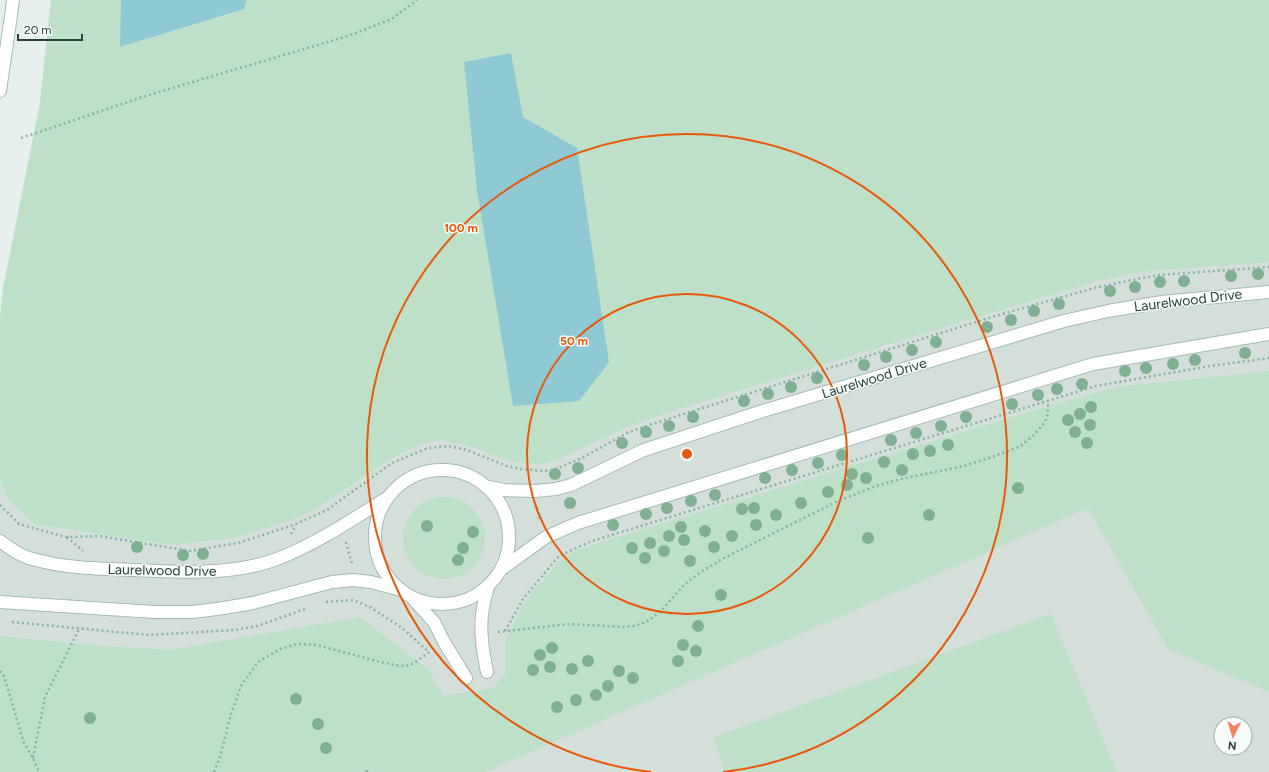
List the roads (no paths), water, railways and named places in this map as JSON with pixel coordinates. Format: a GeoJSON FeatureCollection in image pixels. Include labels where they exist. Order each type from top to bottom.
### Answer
{"type":"FeatureCollection","features":[{"type":"Feature","properties":{"kind":"street"},"geometry":{"type":"LineString","coordinates":[[0,91],[13,0]]}},
{"type":"Feature","properties":{"kind":"street","name":"Laurelwood Drive"},"geometry":{"type":"LineString","coordinates":[[489,487],[504,490],[535,491],[556,489],[572,485],[651,448],[774,408],[1064,321],[1108,311],[1162,302],[1269,292]]}},
{"type":"Feature","properties":{"kind":"street"},"geometry":{"type":"LineString","coordinates":[[414,600],[446,604],[469,599],[488,586],[503,568],[546,537],[578,523],[1093,364],[1269,334]]}},
{"type":"Feature","properties":{"kind":"street"},"geometry":{"type":"LineString","coordinates":[[466,678],[444,642],[434,622],[414,600],[402,591],[387,575],[378,556],[375,534],[385,499],[406,479],[427,471],[449,469],[470,475],[489,487],[502,504],[509,525],[510,547],[503,568]]}},
{"type":"Feature","properties":{"kind":"street","name":"Laurelwood Drive"},"geometry":{"type":"LineString","coordinates":[[0,541],[28,558],[62,565],[104,569],[212,572],[255,566],[277,559],[338,529],[385,499]]}},
{"type":"Feature","properties":{"kind":"street"},"geometry":{"type":"LineString","coordinates":[[0,602],[154,612],[193,612],[252,603],[332,582],[353,580],[371,582],[402,591]]}},
{"type":"Feature","properties":{"kind":"street"},"geometry":{"type":"LineString","coordinates":[[487,672],[483,651],[482,609],[488,586]]}},
{"type":"Feature","properties":{"kind":"water"},"geometry":{"type":"Polygon","coordinates":[[[121,0],[247,0],[244,9],[120,47],[121,0]]]}},
{"type":"Feature","properties":{"kind":"water"},"geometry":{"type":"Polygon","coordinates":[[[511,53],[523,117],[577,148],[609,362],[579,401],[513,406],[477,191],[464,62],[511,53]]]}}]}
